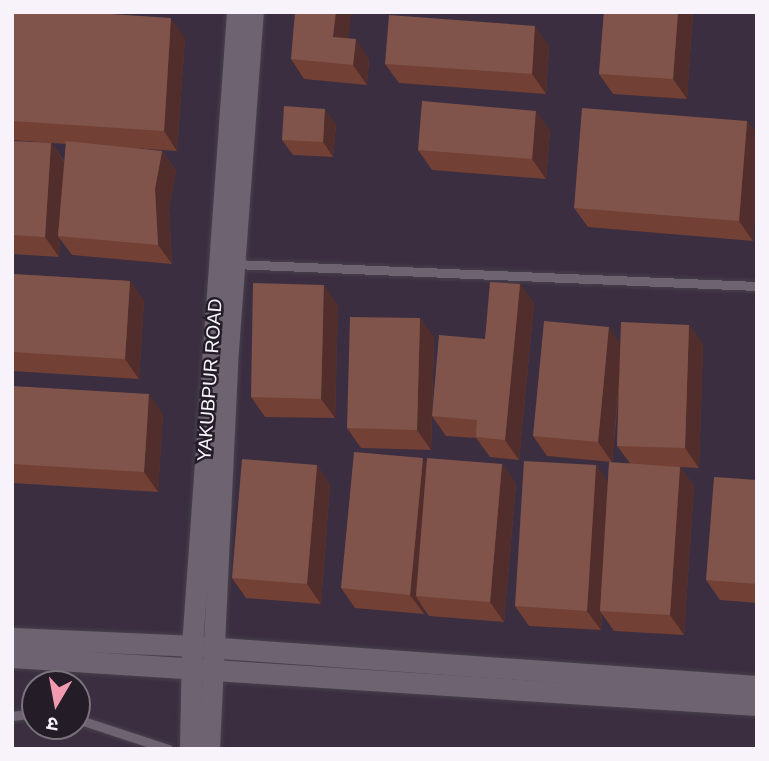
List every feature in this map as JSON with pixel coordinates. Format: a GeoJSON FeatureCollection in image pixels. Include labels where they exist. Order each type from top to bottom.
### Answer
{"type":"FeatureCollection","features":[{"type":"Feature","properties":{"kind":"street","name":"YAKUBPUR ROAD"},"geometry":{"type":"LineString","coordinates":[[190,749],[201,672],[226,264],[237,12]]}},
{"type":"Feature","properties":{"kind":"street","name":"YAKUBPUR ROAD"},"geometry":{"type":"LineString","coordinates":[[226,264],[253,12]]}},
{"type":"Feature","properties":{"kind":"street"},"geometry":{"type":"LineString","coordinates":[[12,638],[202,647],[757,686]]}},
{"type":"Feature","properties":{"kind":"street"},"geometry":{"type":"LineString","coordinates":[[12,657],[201,672],[757,705]]}},
{"type":"Feature","properties":{"kind":"street","name":"YAKUBPUR ROAD"},"geometry":{"type":"LineString","coordinates":[[201,672],[209,749]]}},
{"type":"Feature","properties":{"kind":"lane"},"geometry":{"type":"LineString","coordinates":[[226,264],[757,286]]}},
{"type":"Feature","properties":{"kind":"lane"},"geometry":{"type":"LineString","coordinates":[[91,724],[168,749]]}},
{"type":"Feature","properties":{"kind":"shaded area"},"geometry":{"type":"Polygon","coordinates":[[[12,12],[757,12],[757,749],[12,749],[12,12]]]}},
{"type":"Feature","properties":{"kind":"building"},"geometry":{"type":"Polygon","coordinates":[[[12,12],[81,12],[171,18],[164,131],[12,121],[12,12]]]}},
{"type":"Feature","properties":{"kind":"building"},"geometry":{"type":"Polygon","coordinates":[[[295,12],[336,12],[333,37],[356,39],[353,65],[291,59],[295,12]]]}},
{"type":"Feature","properties":{"kind":"building"},"geometry":{"type":"Polygon","coordinates":[[[604,12],[678,12],[673,79],[599,74],[604,12]]]}},
{"type":"Feature","properties":{"kind":"building"},"geometry":{"type":"Polygon","coordinates":[[[389,15],[535,26],[532,74],[385,64],[389,15]]]}},
{"type":"Feature","properties":{"kind":"building"},"geometry":{"type":"Polygon","coordinates":[[[422,101],[536,111],[532,159],[418,150],[422,101]]]}},
{"type":"Feature","properties":{"kind":"building"},"geometry":{"type":"Polygon","coordinates":[[[284,106],[325,109],[323,142],[282,140],[284,106]]]}},
{"type":"Feature","properties":{"kind":"building"},"geometry":{"type":"Polygon","coordinates":[[[582,108],[747,121],[739,221],[574,208],[582,108]]]}},
{"type":"Feature","properties":{"kind":"building"},"geometry":{"type":"Polygon","coordinates":[[[12,141],[51,143],[45,237],[12,235],[12,141]]]}},
{"type":"Feature","properties":{"kind":"building"},"geometry":{"type":"Polygon","coordinates":[[[66,141],[162,151],[155,189],[158,245],[58,236],[66,141]]]}},
{"type":"Feature","properties":{"kind":"building"},"geometry":{"type":"Polygon","coordinates":[[[12,274],[130,281],[125,359],[12,352],[12,274]]]}},
{"type":"Feature","properties":{"kind":"building"},"geometry":{"type":"Polygon","coordinates":[[[490,282],[520,284],[505,440],[476,437],[477,420],[432,416],[439,335],[485,339],[490,282]]]}},
{"type":"Feature","properties":{"kind":"building"},"geometry":{"type":"Polygon","coordinates":[[[253,283],[324,285],[321,399],[251,397],[253,283]]]}},
{"type":"Feature","properties":{"kind":"building"},"geometry":{"type":"Polygon","coordinates":[[[350,317],[420,318],[417,430],[347,428],[350,317]]]}},
{"type":"Feature","properties":{"kind":"building"},"geometry":{"type":"Polygon","coordinates":[[[544,321],[609,327],[598,442],[533,436],[544,321]]]}},
{"type":"Feature","properties":{"kind":"building"},"geometry":{"type":"Polygon","coordinates":[[[621,322],[689,325],[685,448],[617,446],[621,322]]]}},
{"type":"Feature","properties":{"kind":"building"},"geometry":{"type":"Polygon","coordinates":[[[12,386],[149,394],[144,472],[12,464],[12,386]]]}},
{"type":"Feature","properties":{"kind":"building"},"geometry":{"type":"Polygon","coordinates":[[[354,452],[423,458],[410,595],[341,588],[354,452]]]}},
{"type":"Feature","properties":{"kind":"building"},"geometry":{"type":"Polygon","coordinates":[[[427,458],[502,464],[490,602],[416,596],[427,458]]]}},
{"type":"Feature","properties":{"kind":"building"},"geometry":{"type":"Polygon","coordinates":[[[242,459],[317,465],[307,584],[232,578],[242,459]]]}},
{"type":"Feature","properties":{"kind":"building"},"geometry":{"type":"Polygon","coordinates":[[[524,461],[596,465],[587,611],[515,606],[524,461]]]}},
{"type":"Feature","properties":{"kind":"building"},"geometry":{"type":"Polygon","coordinates":[[[609,462],[680,467],[670,615],[600,611],[609,462]]]}},
{"type":"Feature","properties":{"kind":"building"},"geometry":{"type":"Polygon","coordinates":[[[714,477],[757,480],[757,584],[706,580],[714,477]]]}}]}
